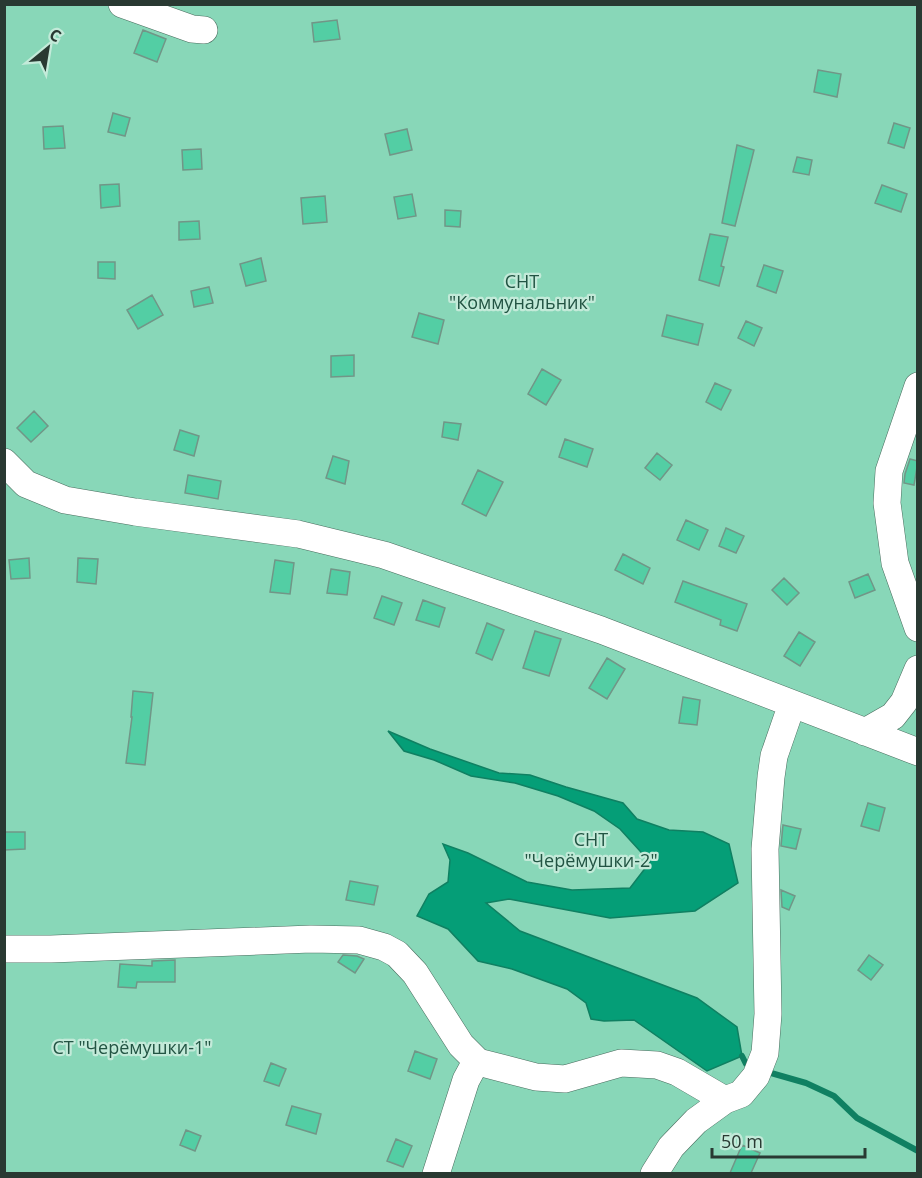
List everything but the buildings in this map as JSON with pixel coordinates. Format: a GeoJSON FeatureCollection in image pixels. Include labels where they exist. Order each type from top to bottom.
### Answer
{"type":"FeatureCollection","features":[{"type":"Feature","properties":{"kind":"street"},"geometry":{"type":"LineString","coordinates":[[122,4],[192,29],[204,30]]}},
{"type":"Feature","properties":{"kind":"street"},"geometry":{"type":"LineString","coordinates":[[918,386],[889,471],[887,503],[895,563],[918,628]]}},
{"type":"Feature","properties":{"kind":"street"},"geometry":{"type":"LineString","coordinates":[[4,462],[26,484],[65,500],[298,534],[384,555],[601,630],[918,752]]}},
{"type":"Feature","properties":{"kind":"street"},"geometry":{"type":"LineString","coordinates":[[866,732],[893,716],[904,702],[918,669]]}},
{"type":"Feature","properties":{"kind":"street"},"geometry":{"type":"LineString","coordinates":[[654,1173],[671,1147],[696,1121],[725,1100],[741,1094],[756,1076],[765,1053],[768,1014],[765,849],[774,756],[792,704]]}},
{"type":"Feature","properties":{"kind":"street"},"geometry":{"type":"LineString","coordinates":[[4,949],[311,939],[359,940],[384,947],[398,954],[415,973],[461,1045],[478,1062],[536,1077],[565,1079],[621,1063],[657,1065],[677,1072],[725,1100]]}},
{"type":"Feature","properties":{"kind":"street"},"geometry":{"type":"LineString","coordinates":[[436,1173],[465,1080],[478,1062]]}},
{"type":"Feature","properties":{"kind":"green space"},"geometry":{"type":"Polygon","coordinates":[[[5,5],[917,5],[917,1173],[5,1174],[5,5]]]}},
{"type":"Feature","properties":{"kind":"shaded area"},"geometry":{"type":"Polygon","coordinates":[[[388,731],[430,749],[499,773],[530,775],[623,803],[637,819],[669,830],[703,832],[729,844],[738,883],[695,911],[610,918],[509,899],[486,903],[520,931],[697,998],[737,1027],[742,1056],[707,1071],[634,1020],[591,1019],[586,1003],[567,989],[512,969],[478,961],[448,929],[417,916],[429,894],[448,882],[450,860],[443,844],[468,853],[527,882],[572,890],[630,888],[650,862],[620,829],[594,811],[558,796],[515,783],[471,776],[434,760],[404,751],[388,731]]]}},
{"type":"Feature","properties":{"kind":"waterway"},"geometry":{"type":"LineString","coordinates":[[742,1056],[746,1064],[751,1066]]}},
{"type":"Feature","properties":{"kind":"waterway"},"geometry":{"type":"LineString","coordinates":[[764,1071],[806,1083],[834,1096],[857,1118],[918,1151]]}},
{"type":"Feature","properties":{"kind":"park label","name":"СНТ \"Коммунальник\""},"geometry":{"type":"Point","coordinates":[522,291]}},
{"type":"Feature","properties":{"kind":"park label","name":"СНТ \"Черёмушки-2\""},"geometry":{"type":"Point","coordinates":[591,849]}},
{"type":"Feature","properties":{"kind":"park label","name":"СТ \"Черёмушки-1\""},"geometry":{"type":"Point","coordinates":[132,1047]}}]}
